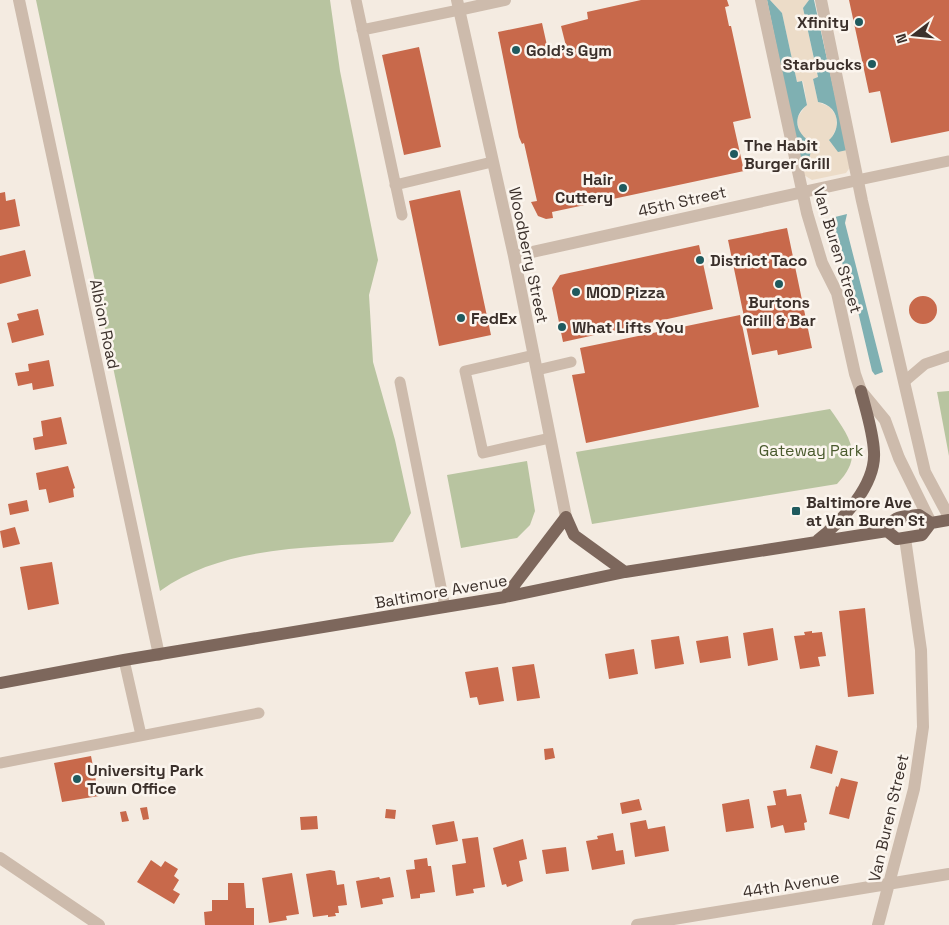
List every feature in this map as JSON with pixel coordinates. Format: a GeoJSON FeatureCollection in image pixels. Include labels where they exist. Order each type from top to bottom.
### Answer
{"type":"FeatureCollection","features":[{"type":"Feature","properties":{"kind":"main road"},"geometry":{"type":"LineString","coordinates":[[818,540],[840,522],[869,479],[872,469],[874,453],[861,391]]}},
{"type":"Feature","properties":{"kind":"main road"},"geometry":{"type":"LineString","coordinates":[[887,531],[889,522],[893,519],[919,515],[931,523],[949,520]]}},
{"type":"Feature","properties":{"kind":"main road"},"geometry":{"type":"LineString","coordinates":[[505,597],[566,517],[574,535],[625,572]]}},
{"type":"Feature","properties":{"kind":"main road"},"geometry":{"type":"LineString","coordinates":[[905,538],[922,535],[931,523]]}},
{"type":"Feature","properties":{"kind":"main road","name":"Baltimore Avenue"},"geometry":{"type":"LineString","coordinates":[[0,683],[124,660],[505,597],[625,572],[818,540],[887,531],[897,539],[905,538]]}},
{"type":"Feature","properties":{"kind":"street","name":"Albion Road"},"geometry":{"type":"LineString","coordinates":[[19,0],[159,655]]}},
{"type":"Feature","properties":{"kind":"street"},"geometry":{"type":"LineString","coordinates":[[458,5],[505,0]]}},
{"type":"Feature","properties":{"kind":"street","name":"Van Buren Street"},"geometry":{"type":"LineString","coordinates":[[761,0],[802,191],[822,263],[837,293],[855,374],[861,391],[885,420],[899,458],[931,523]]}},
{"type":"Feature","properties":{"kind":"street","name":"Van Buren Street"},"geometry":{"type":"LineString","coordinates":[[821,0],[858,180],[925,472],[949,516]]}},
{"type":"Feature","properties":{"kind":"street","name":"Woodberry Street"},"geometry":{"type":"LineString","coordinates":[[458,5],[514,256],[566,517]]}},
{"type":"Feature","properties":{"kind":"street","name":"45th Street"},"geometry":{"type":"LineString","coordinates":[[514,256],[858,180]]}},
{"type":"Feature","properties":{"kind":"street","name":"Van Buren Street"},"geometry":{"type":"LineString","coordinates":[[878,925],[914,789],[923,727],[921,650],[905,538]]}},
{"type":"Feature","properties":{"kind":"street"},"geometry":{"type":"LineString","coordinates":[[0,858],[99,925]]}},
{"type":"Feature","properties":{"kind":"street","name":"44th Avenue"},"geometry":{"type":"LineString","coordinates":[[637,925],[949,874]]}},
{"type":"Feature","properties":{"kind":"lane"},"geometry":{"type":"LineString","coordinates":[[356,0],[402,215]]}},
{"type":"Feature","properties":{"kind":"lane"},"geometry":{"type":"LineString","coordinates":[[362,30],[458,5]]}},
{"type":"Feature","properties":{"kind":"lane"},"geometry":{"type":"LineString","coordinates":[[858,180],[949,161]]}},
{"type":"Feature","properties":{"kind":"lane"},"geometry":{"type":"LineString","coordinates":[[395,185],[492,162]]}},
{"type":"Feature","properties":{"kind":"lane"},"geometry":{"type":"LineString","coordinates":[[534,355],[465,371],[483,453],[550,438]]}},
{"type":"Feature","properties":{"kind":"lane"},"geometry":{"type":"LineString","coordinates":[[905,381],[925,364],[949,356]]}},
{"type":"Feature","properties":{"kind":"lane"},"geometry":{"type":"LineString","coordinates":[[537,370],[570,362]]}},
{"type":"Feature","properties":{"kind":"lane"},"geometry":{"type":"LineString","coordinates":[[400,382],[444,607]]}},
{"type":"Feature","properties":{"kind":"lane"},"geometry":{"type":"LineString","coordinates":[[124,660],[142,735]]}},
{"type":"Feature","properties":{"kind":"lane"},"geometry":{"type":"LineString","coordinates":[[0,762],[259,712]]}},
{"type":"Feature","properties":{"kind":"green space"},"geometry":{"type":"Polygon","coordinates":[[[36,0],[330,0],[340,71],[378,260],[369,295],[373,362],[395,440],[411,513],[393,542],[303,548],[242,556],[213,564],[186,576],[160,591],[36,0]]]}},
{"type":"Feature","properties":{"kind":"green space"},"geometry":{"type":"Polygon","coordinates":[[[949,391],[949,456],[937,392],[949,391]]]}},
{"type":"Feature","properties":{"kind":"green space","name":"Gateway Park"},"geometry":{"type":"Polygon","coordinates":[[[830,409],[848,437],[852,455],[846,474],[837,484],[592,524],[576,452],[830,409]]]}},
{"type":"Feature","properties":{"kind":"green space"},"geometry":{"type":"Polygon","coordinates":[[[527,461],[535,511],[530,525],[517,538],[461,548],[447,475],[527,461]]]}},
{"type":"Feature","properties":{"kind":"shaded area"},"geometry":{"type":"Polygon","coordinates":[[[770,0],[809,0],[803,8],[818,78],[813,79],[818,102],[830,107],[836,116],[837,127],[832,137],[847,150],[851,166],[846,173],[812,180],[804,175],[800,161],[806,140],[799,132],[797,118],[807,104],[803,81],[797,82],[782,13],[770,0]]]}},
{"type":"Feature","properties":{"kind":"water"},"geometry":{"type":"Polygon","coordinates":[[[767,0],[770,0],[782,13],[797,82],[802,81],[807,105],[797,120],[799,131],[807,140],[813,143],[809,159],[800,161],[767,0]]]}},
{"type":"Feature","properties":{"kind":"water"},"geometry":{"type":"Polygon","coordinates":[[[809,0],[814,0],[847,150],[838,152],[829,140],[836,129],[836,117],[830,107],[818,102],[813,79],[818,77],[803,8],[809,0]]]}},
{"type":"Feature","properties":{"kind":"water"},"geometry":{"type":"Polygon","coordinates":[[[847,214],[845,223],[883,372],[875,375],[872,371],[856,303],[827,219],[847,214]]]}},
{"type":"Feature","properties":{"kind":"building"},"geometry":{"type":"Polygon","coordinates":[[[641,0],[727,0],[729,6],[725,7],[729,26],[731,26],[751,118],[733,122],[744,171],[552,212],[553,218],[546,219],[538,216],[531,202],[537,201],[524,143],[522,144],[519,137],[498,32],[542,23],[548,50],[566,46],[561,26],[588,19],[587,12],[641,0]]]}},
{"type":"Feature","properties":{"kind":"building"},"geometry":{"type":"Polygon","coordinates":[[[849,0],[949,0],[949,131],[891,143],[880,91],[869,93],[849,0]]]}},
{"type":"Feature","properties":{"kind":"building"},"geometry":{"type":"Polygon","coordinates":[[[419,47],[441,147],[404,155],[382,55],[419,47]]]}},
{"type":"Feature","properties":{"kind":"building"},"geometry":{"type":"Polygon","coordinates":[[[460,190],[491,335],[439,346],[409,201],[460,190]]]}},
{"type":"Feature","properties":{"kind":"building"},"geometry":{"type":"Polygon","coordinates":[[[5,192],[6,201],[15,199],[20,226],[0,230],[0,193],[5,192]]]}},
{"type":"Feature","properties":{"kind":"building"},"geometry":{"type":"Polygon","coordinates":[[[787,228],[812,348],[778,355],[777,350],[752,355],[728,240],[787,228]]]}},
{"type":"Feature","properties":{"kind":"building"},"geometry":{"type":"Polygon","coordinates":[[[699,245],[713,309],[563,342],[552,288],[560,275],[699,245]]]}},
{"type":"Feature","properties":{"kind":"building"},"geometry":{"type":"Polygon","coordinates":[[[25,250],[31,276],[0,284],[0,256],[25,250]]]}},
{"type":"Feature","properties":{"kind":"building"},"geometry":{"type":"Polygon","coordinates":[[[923,296],[933,300],[937,310],[933,320],[923,324],[913,320],[909,310],[913,300],[923,296]]]}},
{"type":"Feature","properties":{"kind":"building"},"geometry":{"type":"Polygon","coordinates":[[[38,309],[44,335],[12,343],[7,323],[19,320],[17,314],[38,309]]]}},
{"type":"Feature","properties":{"kind":"building"},"geometry":{"type":"Polygon","coordinates":[[[740,315],[759,407],[586,443],[572,375],[585,373],[580,348],[740,315]]]}},
{"type":"Feature","properties":{"kind":"building"},"geometry":{"type":"Polygon","coordinates":[[[49,360],[54,386],[33,390],[32,383],[18,386],[15,373],[29,371],[28,364],[49,360]]]}},
{"type":"Feature","properties":{"kind":"building"},"geometry":{"type":"Polygon","coordinates":[[[61,417],[67,444],[35,450],[33,438],[43,436],[41,421],[61,417]]]}},
{"type":"Feature","properties":{"kind":"building"},"geometry":{"type":"Polygon","coordinates":[[[68,466],[75,488],[73,489],[74,497],[49,503],[46,489],[39,490],[36,473],[68,466]]]}},
{"type":"Feature","properties":{"kind":"building"},"geometry":{"type":"Polygon","coordinates":[[[27,500],[29,511],[10,515],[8,504],[27,500]]]}},
{"type":"Feature","properties":{"kind":"building"},"geometry":{"type":"Polygon","coordinates":[[[15,527],[20,544],[3,548],[0,531],[15,527]]]}},
{"type":"Feature","properties":{"kind":"building"},"geometry":{"type":"Polygon","coordinates":[[[52,562],[59,604],[28,610],[20,567],[52,562]]]}},
{"type":"Feature","properties":{"kind":"building"},"geometry":{"type":"Polygon","coordinates":[[[865,608],[874,694],[848,697],[839,611],[865,608]]]}},
{"type":"Feature","properties":{"kind":"building"},"geometry":{"type":"Polygon","coordinates":[[[773,628],[778,660],[748,666],[743,633],[773,628]]]}},
{"type":"Feature","properties":{"kind":"building"},"geometry":{"type":"Polygon","coordinates":[[[812,631],[812,633],[822,632],[826,656],[818,657],[820,666],[800,669],[794,636],[805,635],[804,632],[812,631]]]}},
{"type":"Feature","properties":{"kind":"building"},"geometry":{"type":"Polygon","coordinates":[[[679,636],[684,664],[655,669],[651,640],[679,636]]]}},
{"type":"Feature","properties":{"kind":"building"},"geometry":{"type":"Polygon","coordinates":[[[728,636],[731,658],[700,663],[696,641],[728,636]]]}},
{"type":"Feature","properties":{"kind":"building"},"geometry":{"type":"Polygon","coordinates":[[[634,649],[638,674],[609,679],[605,654],[634,649]]]}},
{"type":"Feature","properties":{"kind":"building"},"geometry":{"type":"Polygon","coordinates":[[[534,664],[540,698],[517,701],[512,667],[534,664]]]}},
{"type":"Feature","properties":{"kind":"building"},"geometry":{"type":"Polygon","coordinates":[[[498,667],[504,701],[479,705],[477,697],[470,698],[465,672],[498,667]]]}},
{"type":"Feature","properties":{"kind":"building"},"geometry":{"type":"Polygon","coordinates":[[[816,745],[838,751],[832,774],[810,768],[816,745]]]}},
{"type":"Feature","properties":{"kind":"building"},"geometry":{"type":"Polygon","coordinates":[[[553,748],[555,758],[545,760],[544,749],[553,748]]]}},
{"type":"Feature","properties":{"kind":"building","name":"University Park Town Office"},"geometry":{"type":"Polygon","coordinates":[[[91,756],[99,796],[62,802],[54,763],[91,756]]]}},
{"type":"Feature","properties":{"kind":"building"},"geometry":{"type":"Polygon","coordinates":[[[841,778],[858,782],[849,819],[829,814],[836,786],[838,787],[841,778]]]}},
{"type":"Feature","properties":{"kind":"building"},"geometry":{"type":"Polygon","coordinates":[[[786,789],[787,796],[801,794],[807,822],[804,823],[805,830],[785,833],[783,825],[771,828],[767,806],[776,805],[773,791],[786,789]]]}},
{"type":"Feature","properties":{"kind":"building"},"geometry":{"type":"Polygon","coordinates":[[[639,799],[642,810],[622,814],[620,803],[639,799]]]}},
{"type":"Feature","properties":{"kind":"building"},"geometry":{"type":"Polygon","coordinates":[[[749,799],[754,828],[726,832],[722,804],[749,799]]]}},
{"type":"Feature","properties":{"kind":"building"},"geometry":{"type":"Polygon","coordinates":[[[147,807],[149,819],[143,820],[140,808],[147,807]]]}},
{"type":"Feature","properties":{"kind":"building"},"geometry":{"type":"Polygon","coordinates":[[[386,809],[396,810],[395,819],[385,818],[386,809]]]}},
{"type":"Feature","properties":{"kind":"building"},"geometry":{"type":"Polygon","coordinates":[[[126,811],[129,821],[122,822],[120,812],[126,811]]]}},
{"type":"Feature","properties":{"kind":"building"},"geometry":{"type":"Polygon","coordinates":[[[317,816],[318,829],[301,830],[300,817],[317,816]]]}},
{"type":"Feature","properties":{"kind":"building"},"geometry":{"type":"Polygon","coordinates":[[[646,820],[648,829],[665,826],[669,851],[635,857],[630,823],[646,820]]]}},
{"type":"Feature","properties":{"kind":"building"},"geometry":{"type":"Polygon","coordinates":[[[454,821],[458,841],[436,845],[432,825],[454,821]]]}},
{"type":"Feature","properties":{"kind":"building"},"geometry":{"type":"Polygon","coordinates":[[[613,833],[616,851],[623,850],[625,864],[592,870],[586,841],[598,839],[597,836],[613,833]]]}},
{"type":"Feature","properties":{"kind":"building"},"geometry":{"type":"Polygon","coordinates":[[[478,837],[485,887],[473,889],[474,893],[456,896],[452,865],[466,863],[462,839],[478,837]]]}},
{"type":"Feature","properties":{"kind":"building"},"geometry":{"type":"Polygon","coordinates":[[[523,839],[527,859],[519,861],[523,881],[507,887],[506,884],[502,885],[493,848],[523,839]]]}},
{"type":"Feature","properties":{"kind":"building"},"geometry":{"type":"Polygon","coordinates":[[[566,847],[569,871],[546,874],[542,850],[566,847]]]}},
{"type":"Feature","properties":{"kind":"building"},"geometry":{"type":"Polygon","coordinates":[[[427,858],[428,866],[431,866],[435,892],[420,894],[420,898],[411,899],[406,870],[415,869],[414,860],[427,858]]]}},
{"type":"Feature","properties":{"kind":"building"},"geometry":{"type":"Polygon","coordinates":[[[151,860],[161,867],[165,861],[178,869],[174,876],[179,880],[173,890],[180,894],[174,904],[137,882],[151,860]]]}},
{"type":"Feature","properties":{"kind":"building"},"geometry":{"type":"Polygon","coordinates":[[[330,870],[335,871],[337,885],[344,884],[347,905],[338,906],[339,913],[335,913],[336,916],[313,917],[306,874],[330,870]]]}},
{"type":"Feature","properties":{"kind":"building"},"geometry":{"type":"Polygon","coordinates":[[[292,873],[299,914],[286,916],[287,920],[269,923],[262,878],[292,873]]]}},
{"type":"Feature","properties":{"kind":"building"},"geometry":{"type":"Polygon","coordinates":[[[379,877],[380,879],[390,877],[394,897],[382,899],[383,904],[361,908],[356,881],[379,877]]]}},
{"type":"Feature","properties":{"kind":"building"},"geometry":{"type":"Polygon","coordinates":[[[228,883],[244,883],[246,908],[254,908],[254,925],[205,925],[204,912],[212,911],[212,900],[228,900],[228,883]]]}},
{"type":"Feature","properties":{"kind":"place","name":"Xfinity"},"geometry":{"type":"Point","coordinates":[859,22]}},
{"type":"Feature","properties":{"kind":"place","name":"Gold's Gym"},"geometry":{"type":"Point","coordinates":[516,50]}},
{"type":"Feature","properties":{"kind":"place","name":"Starbucks"},"geometry":{"type":"Point","coordinates":[872,64]}},
{"type":"Feature","properties":{"kind":"place","name":"The Habit Burger Grill"},"geometry":{"type":"Point","coordinates":[734,154]}},
{"type":"Feature","properties":{"kind":"place","name":"Hair Cuttery"},"geometry":{"type":"Point","coordinates":[623,188]}},
{"type":"Feature","properties":{"kind":"place","name":"District Taco"},"geometry":{"type":"Point","coordinates":[700,260]}},
{"type":"Feature","properties":{"kind":"place","name":"Burtons Grill & Bar"},"geometry":{"type":"Point","coordinates":[779,284]}},
{"type":"Feature","properties":{"kind":"place","name":"MOD Pizza"},"geometry":{"type":"Point","coordinates":[576,292]}},
{"type":"Feature","properties":{"kind":"place","name":"FedEx"},"geometry":{"type":"Point","coordinates":[461,318]}},
{"type":"Feature","properties":{"kind":"place","name":"What Lifts You"},"geometry":{"type":"Point","coordinates":[562,327]}},
{"type":"Feature","properties":{"kind":"place","name":"Baltimore Ave at Van Buren St"},"geometry":{"type":"Point","coordinates":[796,511]}},
{"type":"Feature","properties":{"kind":"place","name":"University Park Town Office"},"geometry":{"type":"Point","coordinates":[77,779]}}]}
